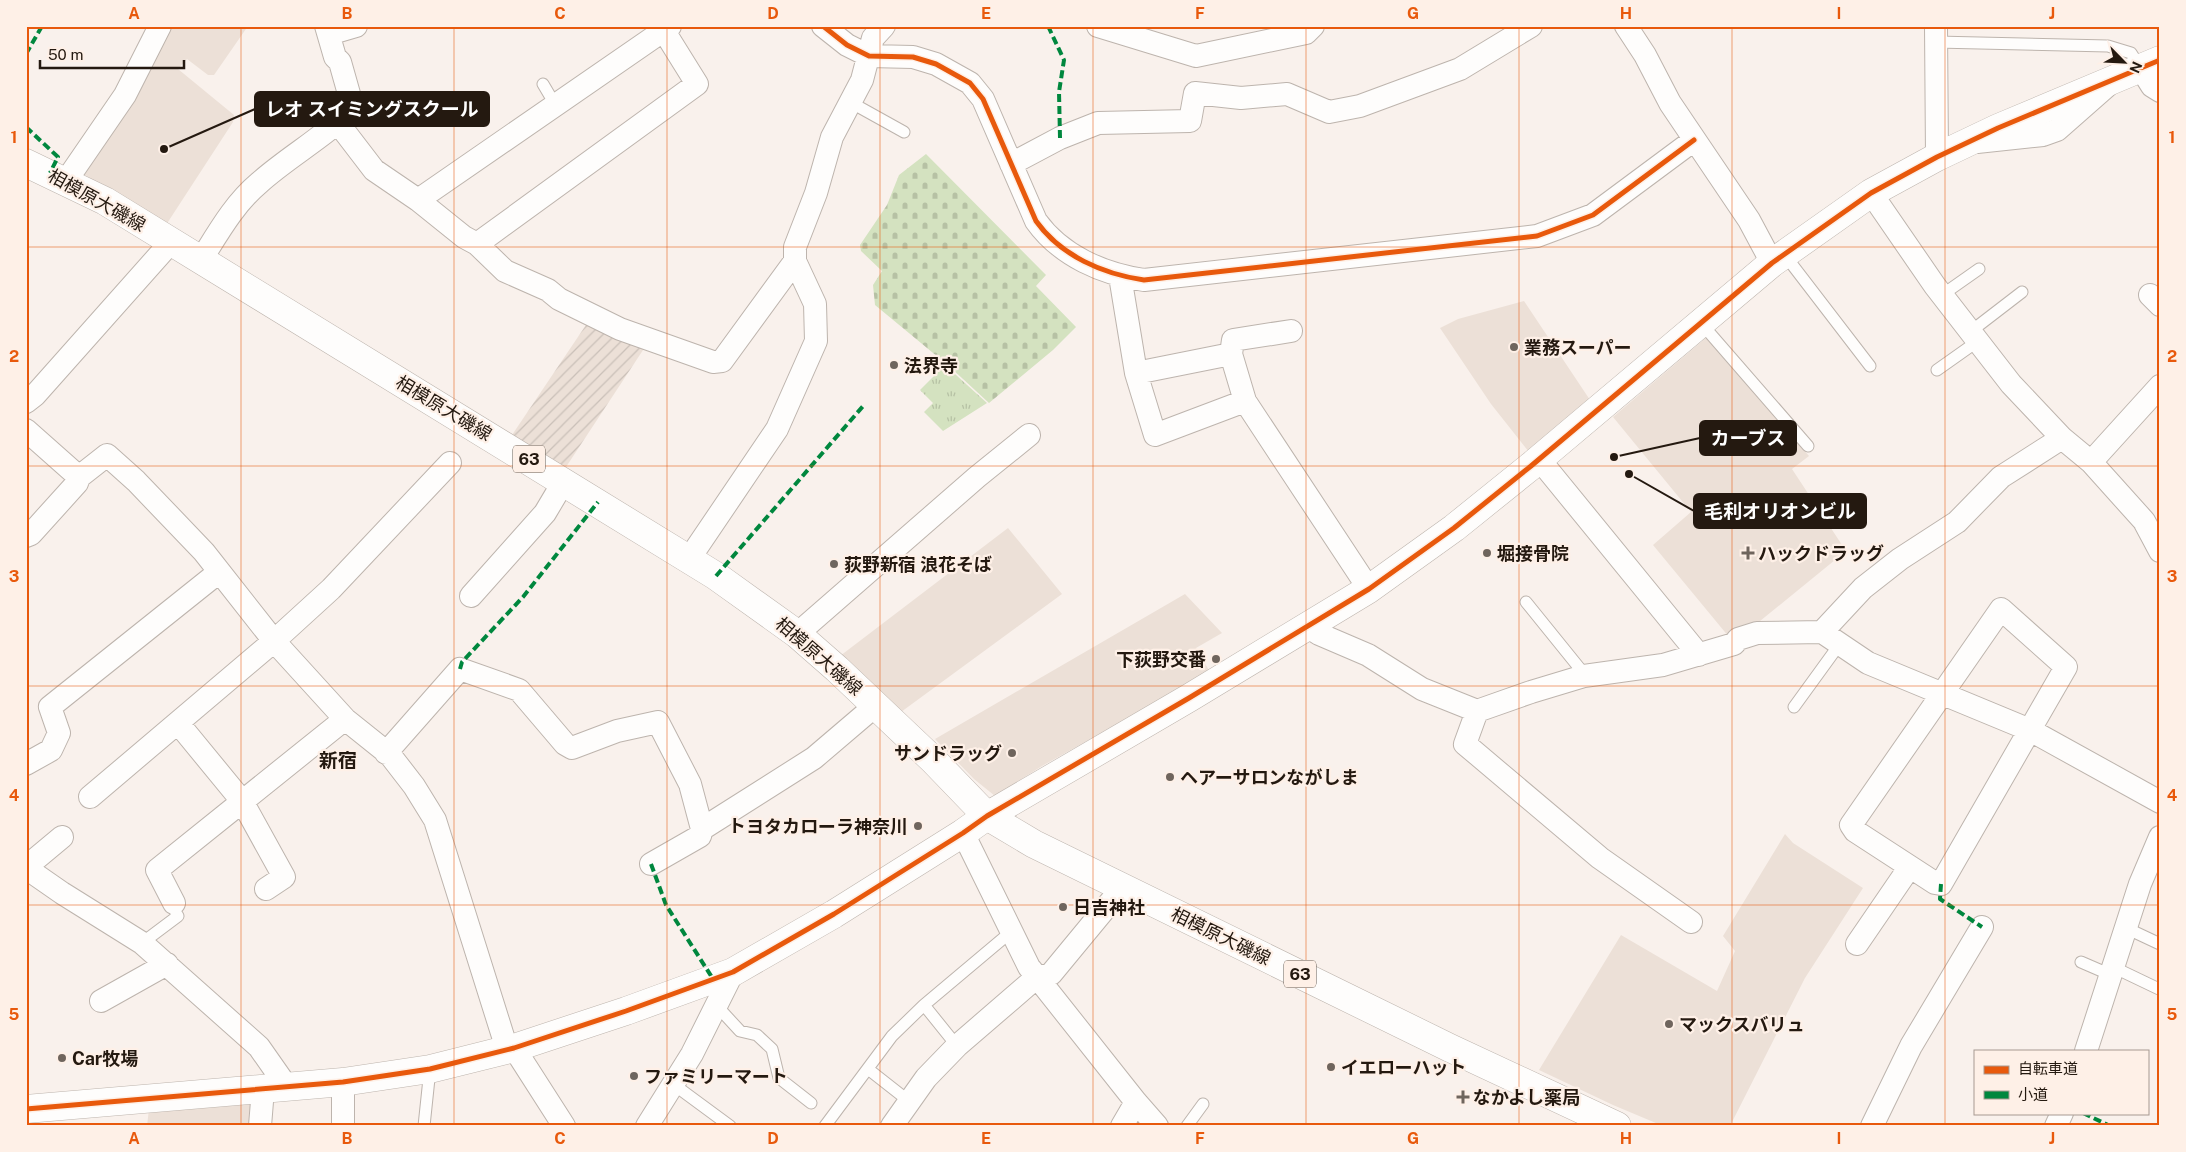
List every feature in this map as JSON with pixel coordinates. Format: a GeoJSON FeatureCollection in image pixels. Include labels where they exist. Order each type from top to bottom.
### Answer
{"type":"FeatureCollection","features":[{"type":"Feature","properties":{"kind":"street"},"geometry":{"type":"LineString","coordinates":[[66,181],[125,94],[160,26]]}},
{"type":"Feature","properties":{"kind":"street"},"geometry":{"type":"LineString","coordinates":[[201,260],[231,213],[258,183],[338,123],[353,108],[340,62],[335,57],[326,26]]}},
{"type":"Feature","properties":{"kind":"street"},"geometry":{"type":"LineString","coordinates":[[335,26],[339,31],[356,26]]}},
{"type":"Feature","properties":{"kind":"street"},"geometry":{"type":"LineString","coordinates":[[823,26],[847,46],[869,56],[913,57],[936,64],[970,83],[983,99],[1036,221],[1046,236],[1081,260],[1120,276],[1144,280],[1194,276],[1288,263],[1537,236],[1593,215],[1694,140]]}},
{"type":"Feature","properties":{"kind":"street"},"geometry":{"type":"LineString","coordinates":[[689,559],[777,429],[816,341],[814,304],[796,261],[795,247],[816,193],[832,136],[862,80],[873,38],[884,26]]}},
{"type":"Feature","properties":{"kind":"street"},"geometry":{"type":"LineString","coordinates":[[1098,26],[1196,56],[1306,33],[1313,26]]}},
{"type":"Feature","properties":{"kind":"street"},"geometry":{"type":"LineString","coordinates":[[1011,164],[1060,138],[1098,123],[1190,121],[1195,93],[1241,98],[1287,94],[1329,112],[1360,106],[1460,69],[1531,26]]}},
{"type":"Feature","properties":{"kind":"street"},"geometry":{"type":"LineString","coordinates":[[1610,26],[1634,52],[1645,55]]}},
{"type":"Feature","properties":{"kind":"street"},"geometry":{"type":"LineString","coordinates":[[1626,26],[1645,55],[1670,103],[1694,140],[1778,259]]}},
{"type":"Feature","properties":{"kind":"street"},"geometry":{"type":"LineString","coordinates":[[418,200],[556,106],[658,31],[697,84],[649,128],[477,244]]}},
{"type":"Feature","properties":{"kind":"street"},"geometry":{"type":"LineString","coordinates":[[1936,34],[1937,157]]}},
{"type":"Feature","properties":{"kind":"street"},"geometry":{"type":"LineString","coordinates":[[26,1109],[343,1082],[430,1069],[510,1049],[626,1011],[733,972],[834,914],[987,816],[1308,627],[1369,589],[1454,528],[1778,259],[1871,193],[1967,142],[2139,68],[2152,86],[2160,91]]}},
{"type":"Feature","properties":{"kind":"street"},"geometry":{"type":"LineString","coordinates":[[338,123],[374,170],[418,200],[464,237],[477,244],[505,270],[548,290],[558,299],[620,329],[713,362],[722,361],[796,261]]}},
{"type":"Feature","properties":{"kind":"street","name":"相模原大磯線"},"geometry":{"type":"LineString","coordinates":[[26,163],[105,201],[564,481],[750,599],[797,634],[837,669],[933,760],[987,816],[1034,844],[1122,888],[1604,1123]]}},
{"type":"Feature","properties":{"kind":"street"},"geometry":{"type":"LineString","coordinates":[[1871,193],[1942,295],[2011,384],[2062,438],[2091,462],[2144,521],[2160,551]]}},
{"type":"Feature","properties":{"kind":"street"},"geometry":{"type":"LineString","coordinates":[[26,402],[35,395],[171,242]]}},
{"type":"Feature","properties":{"kind":"street"},"geometry":{"type":"LineString","coordinates":[[1120,276],[1136,373],[1155,435],[1245,401]]}},
{"type":"Feature","properties":{"kind":"street"},"geometry":{"type":"LineString","coordinates":[[1291,331],[1233,340],[1231,354],[1245,401],[1369,589]]}},
{"type":"Feature","properties":{"kind":"street"},"geometry":{"type":"LineString","coordinates":[[1136,373],[1231,354]]}},
{"type":"Feature","properties":{"kind":"street"},"geometry":{"type":"LineString","coordinates":[[2091,462],[2158,390]]}},
{"type":"Feature","properties":{"kind":"street"},"geometry":{"type":"LineString","coordinates":[[26,430],[79,477]]}},
{"type":"Feature","properties":{"kind":"street"},"geometry":{"type":"LineString","coordinates":[[797,634],[977,477],[1030,436]]}},
{"type":"Feature","properties":{"kind":"street"},"geometry":{"type":"LineString","coordinates":[[1831,639],[1863,588],[1900,559],[1957,522],[2001,477],[2062,438]]}},
{"type":"Feature","properties":{"kind":"street"},"geometry":{"type":"LineString","coordinates":[[26,536],[31,534],[77,483],[79,477],[107,455],[136,480],[204,552],[274,640],[345,719],[386,753],[414,786],[434,820],[510,1049],[564,1126]]}},
{"type":"Feature","properties":{"kind":"street"},"geometry":{"type":"LineString","coordinates":[[1539,459],[1699,655]]}},
{"type":"Feature","properties":{"kind":"street"},"geometry":{"type":"LineString","coordinates":[[90,797],[331,589],[450,463]]}},
{"type":"Feature","properties":{"kind":"street"},"geometry":{"type":"LineString","coordinates":[[481,592],[545,514],[564,481]]}},
{"type":"Feature","properties":{"kind":"street"},"geometry":{"type":"LineString","coordinates":[[26,764],[51,750],[59,733],[50,707],[219,572]]}},
{"type":"Feature","properties":{"kind":"street"},"geometry":{"type":"LineString","coordinates":[[2000,609],[2066,667],[1940,884],[1935,884],[1855,831],[1851,825],[1943,692],[2000,609]]}},
{"type":"Feature","properties":{"kind":"street"},"geometry":{"type":"LineString","coordinates":[[1308,627],[1319,634],[1368,655],[1422,688],[1477,712],[1531,692],[1584,676],[1664,665],[1734,644],[1738,639],[1757,633],[1831,639],[1868,662],[2030,730],[2160,802]]}},
{"type":"Feature","properties":{"kind":"street"},"geometry":{"type":"LineString","coordinates":[[386,753],[460,669],[519,690],[565,744],[572,748],[617,731],[658,722],[690,784],[702,829],[700,836],[651,864]]}},
{"type":"Feature","properties":{"kind":"street"},"geometry":{"type":"LineString","coordinates":[[702,829],[814,758],[875,706]]}},
{"type":"Feature","properties":{"kind":"street"},"geometry":{"type":"LineString","coordinates":[[1477,712],[1465,744],[1600,858],[1691,922]]}},
{"type":"Feature","properties":{"kind":"street"},"geometry":{"type":"LineString","coordinates":[[175,908],[157,870],[345,719]]}},
{"type":"Feature","properties":{"kind":"street"},"geometry":{"type":"LineString","coordinates":[[178,722],[242,801],[283,879]]}},
{"type":"Feature","properties":{"kind":"street"},"geometry":{"type":"LineString","coordinates":[[963,833],[1029,967],[1157,1126]]}},
{"type":"Feature","properties":{"kind":"street"},"geometry":{"type":"LineString","coordinates":[[62,837],[26,868],[62,893],[142,942],[259,1047],[275,1088],[260,1126]]}},
{"type":"Feature","properties":{"kind":"street"},"geometry":{"type":"LineString","coordinates":[[2086,1050],[2140,884],[2160,837]]}},
{"type":"Feature","properties":{"kind":"street"},"geometry":{"type":"LineString","coordinates":[[1857,944],[1909,868]]}},
{"type":"Feature","properties":{"kind":"street"},"geometry":{"type":"LineString","coordinates":[[892,1126],[926,1078],[957,1046],[1036,977],[1051,974],[1122,888]]}},
{"type":"Feature","properties":{"kind":"street"},"geometry":{"type":"LineString","coordinates":[[1872,1126],[1911,1046],[1918,1026],[1982,927]]}},
{"type":"Feature","properties":{"kind":"street"},"geometry":{"type":"LineString","coordinates":[[101,1001],[167,964]]}},
{"type":"Feature","properties":{"kind":"street"},"geometry":{"type":"LineString","coordinates":[[647,1126],[692,1054],[733,972]]}},
{"type":"Feature","properties":{"kind":"street"},"geometry":{"type":"LineString","coordinates":[[343,1082],[343,1126]]}},
{"type":"Feature","properties":{"kind":"street"},"geometry":{"type":"LineString","coordinates":[[1122,1126],[1136,1102]]}},
{"type":"Feature","properties":{"kind":"street"},"geometry":{"type":"LineString","coordinates":[[2056,1126],[2062,1114]]}},
{"type":"Feature","properties":{"kind":"lane"},"geometry":{"type":"LineString","coordinates":[[1936,34],[2108,46],[2131,53],[2139,68]]}},
{"type":"Feature","properties":{"kind":"lane"},"geometry":{"type":"LineString","coordinates":[[543,84],[556,106]]}},
{"type":"Feature","properties":{"kind":"lane"},"geometry":{"type":"LineString","coordinates":[[850,102],[904,132]]}},
{"type":"Feature","properties":{"kind":"lane"},"geometry":{"type":"LineString","coordinates":[[1778,259],[1870,366]]}},
{"type":"Feature","properties":{"kind":"lane"},"geometry":{"type":"LineString","coordinates":[[1942,295],[1979,269]]}},
{"type":"Feature","properties":{"kind":"lane"},"geometry":{"type":"LineString","coordinates":[[1937,370],[2022,292]]}},
{"type":"Feature","properties":{"kind":"lane"},"geometry":{"type":"LineString","coordinates":[[1701,322],[1808,446]]}},
{"type":"Feature","properties":{"kind":"lane"},"geometry":{"type":"LineString","coordinates":[[1526,602],[1582,670],[1584,676]]}},
{"type":"Feature","properties":{"kind":"lane"},"geometry":{"type":"LineString","coordinates":[[1794,707],[1831,639]]}},
{"type":"Feature","properties":{"kind":"lane"},"geometry":{"type":"LineString","coordinates":[[142,942],[178,916],[175,908]]}},
{"type":"Feature","properties":{"kind":"lane"},"geometry":{"type":"LineString","coordinates":[[2126,928],[2160,944]]}},
{"type":"Feature","properties":{"kind":"lane"},"geometry":{"type":"LineString","coordinates":[[825,1126],[892,1036],[924,1005],[1012,931]]}},
{"type":"Feature","properties":{"kind":"lane"},"geometry":{"type":"LineString","coordinates":[[2081,962],[2112,971],[2159,990]]}},
{"type":"Feature","properties":{"kind":"lane"},"geometry":{"type":"LineString","coordinates":[[716,1005],[740,1031],[757,1035],[772,1049],[779,1078],[811,1103]]}},
{"type":"Feature","properties":{"kind":"lane"},"geometry":{"type":"LineString","coordinates":[[924,1005],[957,1046]]}},
{"type":"Feature","properties":{"kind":"lane"},"geometry":{"type":"LineString","coordinates":[[424,1126],[430,1069]]}},
{"type":"Feature","properties":{"kind":"lane"},"geometry":{"type":"LineString","coordinates":[[868,1069],[910,1102]]}},
{"type":"Feature","properties":{"kind":"lane"},"geometry":{"type":"LineString","coordinates":[[673,1084],[730,1126]]}},
{"type":"Feature","properties":{"kind":"lane"},"geometry":{"type":"LineString","coordinates":[[1187,1126],[1203,1104]]}},
{"type":"Feature","properties":{"kind":"shaded area"},"geometry":{"type":"Polygon","coordinates":[[[164,26],[248,26],[214,75],[208,75],[187,59],[178,69],[234,115],[233,122],[166,225],[82,173],[164,26]]]}},
{"type":"Feature","properties":{"kind":"shaded area"},"geometry":{"type":"Polygon","coordinates":[[[1524,301],[1590,400],[1529,452],[1491,404],[1440,328],[1458,319],[1524,301]]]}},
{"type":"Feature","properties":{"kind":"shaded area"},"geometry":{"type":"Polygon","coordinates":[[[590,319],[647,344],[566,467],[512,435],[590,319]]]}},
{"type":"Feature","properties":{"kind":"shaded area"},"geometry":{"type":"Polygon","coordinates":[[[1707,337],[1809,456],[1792,469],[1846,551],[1749,630],[1729,637],[1653,545],[1691,512],[1613,417],[1707,337]]]}},
{"type":"Feature","properties":{"kind":"shaded area"},"geometry":{"type":"Polygon","coordinates":[[[1008,528],[1062,594],[901,712],[840,656],[1008,528]]]}},
{"type":"Feature","properties":{"kind":"shaded area"},"geometry":{"type":"Polygon","coordinates":[[[1185,594],[1222,633],[1196,648],[1210,672],[1042,766],[995,796],[974,779],[935,739],[1185,594]]]}},
{"type":"Feature","properties":{"kind":"shaded area"},"geometry":{"type":"Polygon","coordinates":[[[1785,834],[1793,843],[1863,888],[1805,978],[1730,1126],[1663,1126],[1539,1070],[1621,935],[1717,991],[1735,951],[1723,936],[1785,834]]]}},
{"type":"Feature","properties":{"kind":"shaded area"},"geometry":{"type":"Polygon","coordinates":[[[254,1102],[252,1126],[147,1126],[149,1109],[254,1102]]]}},
{"type":"Feature","properties":{"kind":"green space"},"geometry":{"type":"Polygon","coordinates":[[[926,154],[1046,275],[1036,286],[1076,327],[1053,350],[989,403],[950,367],[875,305],[873,285],[882,271],[861,251],[860,245],[887,205],[899,175],[926,154]]]}},
{"type":"Feature","properties":{"kind":"green space"},"geometry":{"type":"Polygon","coordinates":[[[945,365],[987,403],[943,431],[924,412],[933,403],[920,390],[945,365]]]}},
{"type":"Feature","properties":{"kind":"marked path"},"geometry":{"type":"LineString","coordinates":[[26,54],[42,26]]}},
{"type":"Feature","properties":{"kind":"marked path"},"geometry":{"type":"LineString","coordinates":[[1048,26],[1064,60],[1059,92],[1060,138]]}},
{"type":"Feature","properties":{"kind":"marked path"},"geometry":{"type":"LineString","coordinates":[[26,127],[58,157],[50,173]]}},
{"type":"Feature","properties":{"kind":"marked path"},"geometry":{"type":"LineString","coordinates":[[716,576],[864,405]]}},
{"type":"Feature","properties":{"kind":"marked path"},"geometry":{"type":"LineString","coordinates":[[460,669],[462,662],[523,597],[598,502]]}},
{"type":"Feature","properties":{"kind":"marked path"},"geometry":{"type":"LineString","coordinates":[[651,864],[666,905],[713,979]]}},
{"type":"Feature","properties":{"kind":"marked path"},"geometry":{"type":"LineString","coordinates":[[1941,884],[1940,899],[1982,927]]}},
{"type":"Feature","properties":{"kind":"marked path"},"geometry":{"type":"LineString","coordinates":[[2085,1114],[2110,1126]]}},
{"type":"Feature","properties":{"kind":"cycle path"},"geometry":{"type":"LineString","coordinates":[[823,26],[847,45],[869,56],[913,57],[936,64],[970,83],[983,99],[1036,221],[1046,233],[1070,253],[1098,268],[1144,280],[1537,236],[1593,215],[1694,140]]}},
{"type":"Feature","properties":{"kind":"cycle path"},"geometry":{"type":"LineString","coordinates":[[26,1109],[343,1082],[430,1069],[514,1048],[626,1011],[733,972],[834,914],[987,816],[1189,698],[1369,589],[1454,528],[1531,466],[1772,263],[1871,193],[1937,157],[1998,128],[2160,60]]}},
{"type":"Feature","properties":{"kind":"place","name":"レオ スイミングスクール"},"geometry":{"type":"Point","coordinates":[164,149]}},
{"type":"Feature","properties":{"kind":"place","name":"業務スーパー"},"geometry":{"type":"Point","coordinates":[1514,347]}},
{"type":"Feature","properties":{"kind":"place","name":"法界寺"},"geometry":{"type":"Point","coordinates":[894,365]}},
{"type":"Feature","properties":{"kind":"place","name":"カーブス"},"geometry":{"type":"Point","coordinates":[1614,457]}},
{"type":"Feature","properties":{"kind":"place","name":"毛利オリオンビル"},"geometry":{"type":"Point","coordinates":[1629,474]}},
{"type":"Feature","properties":{"kind":"place","name":"堀接骨院"},"geometry":{"type":"Point","coordinates":[1487,553]}},
{"type":"Feature","properties":{"kind":"place","name":"ハックドラッグ"},"geometry":{"type":"Point","coordinates":[1748,553]}},
{"type":"Feature","properties":{"kind":"place","name":"荻野新宿 浪花そば"},"geometry":{"type":"Point","coordinates":[834,564]}},
{"type":"Feature","properties":{"kind":"place","name":"下荻野交番"},"geometry":{"type":"Point","coordinates":[1216,659]}},
{"type":"Feature","properties":{"kind":"place","name":"サンドラッグ"},"geometry":{"type":"Point","coordinates":[1012,753]}},
{"type":"Feature","properties":{"kind":"place","name":"ヘアーサロンながしま"},"geometry":{"type":"Point","coordinates":[1170,777]}},
{"type":"Feature","properties":{"kind":"place","name":"トヨタカローラ神奈川"},"geometry":{"type":"Point","coordinates":[918,826]}},
{"type":"Feature","properties":{"kind":"place","name":"日吉神社"},"geometry":{"type":"Point","coordinates":[1063,907]}},
{"type":"Feature","properties":{"kind":"place","name":"マックスバリュ"},"geometry":{"type":"Point","coordinates":[1669,1024]}},
{"type":"Feature","properties":{"kind":"place","name":"Car牧場"},"geometry":{"type":"Point","coordinates":[62,1058]}},
{"type":"Feature","properties":{"kind":"place","name":"イエローハット"},"geometry":{"type":"Point","coordinates":[1331,1067]}},
{"type":"Feature","properties":{"kind":"place","name":"ファミリーマート"},"geometry":{"type":"Point","coordinates":[634,1076]}},
{"type":"Feature","properties":{"kind":"place","name":"なかよし薬局"},"geometry":{"type":"Point","coordinates":[1463,1097]}},
{"type":"Feature","properties":{"kind":"district","name":"新宿"},"geometry":{"type":"Point","coordinates":[338,760]}}]}
